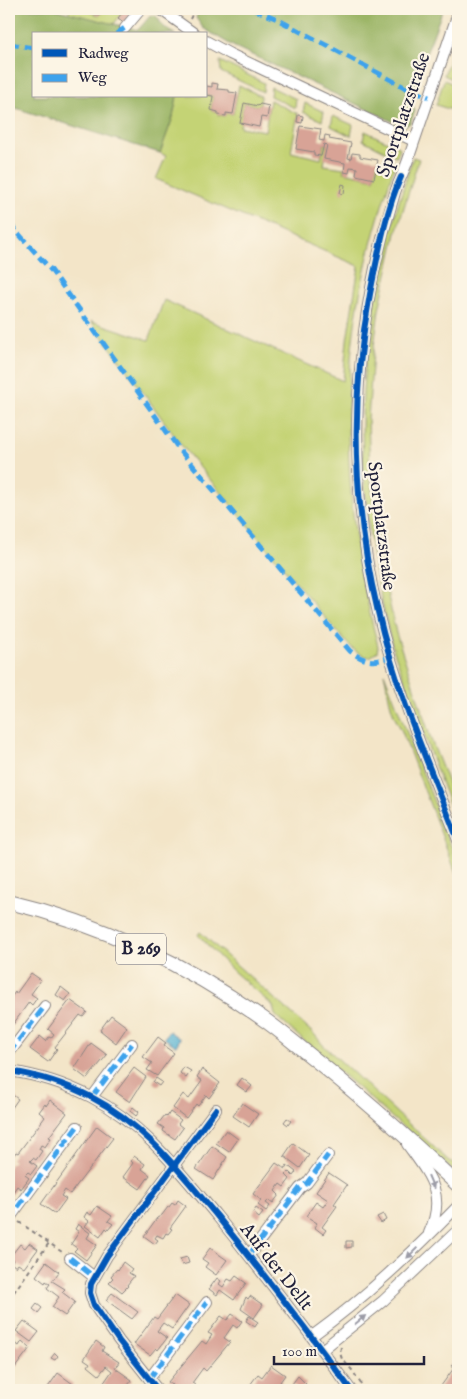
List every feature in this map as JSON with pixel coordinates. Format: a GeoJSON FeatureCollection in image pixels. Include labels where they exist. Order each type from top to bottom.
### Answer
{"type":"FeatureCollection","features":[{"type":"Feature","properties":{"kind":"main road","name":"B 269"},"geometry":{"type":"LineString","coordinates":[[9,902],[114,936],[192,974],[229,996],[264,1019],[336,1076],[458,1185]]}},
{"type":"Feature","properties":{"kind":"street"},"geometry":{"type":"LineString","coordinates":[[124,28],[141,9]]}},
{"type":"Feature","properties":{"kind":"street"},"geometry":{"type":"LineString","coordinates":[[160,9],[191,32]]}},
{"type":"Feature","properties":{"kind":"street","name":"Sportplatzstraße"},"geometry":{"type":"LineString","coordinates":[[457,845],[413,725],[390,657],[378,613],[360,506],[357,461],[358,383],[366,318],[380,248],[394,196],[458,13]]}},
{"type":"Feature","properties":{"kind":"street"},"geometry":{"type":"LineString","coordinates":[[208,42],[414,141]]}},
{"type":"Feature","properties":{"kind":"street"},"geometry":{"type":"LineString","coordinates":[[9,1053],[45,1006]]}},
{"type":"Feature","properties":{"kind":"street"},"geometry":{"type":"LineString","coordinates":[[92,1097],[132,1044]]}},
{"type":"Feature","properties":{"kind":"street","name":"Auf der Dellt"},"geometry":{"type":"LineString","coordinates":[[9,1070],[48,1080],[92,1097],[133,1125],[154,1143],[249,1255],[351,1390]]}},
{"type":"Feature","properties":{"kind":"street"},"geometry":{"type":"LineString","coordinates":[[158,1390],[119,1341],[94,1305],[90,1293],[91,1284],[107,1256],[216,1109]]}},
{"type":"Feature","properties":{"kind":"street"},"geometry":{"type":"LineString","coordinates":[[11,1220],[77,1127]]}},
{"type":"Feature","properties":{"kind":"street","name":"Auf der Dellt"},"geometry":{"type":"LineString","coordinates":[[395,1127],[424,1167],[431,1179],[435,1192],[436,1215],[426,1240]]}},
{"type":"Feature","properties":{"kind":"street","name":"Auf der Dellt"},"geometry":{"type":"LineString","coordinates":[[249,1255],[300,1188],[307,1183],[328,1155]]}},
{"type":"Feature","properties":{"kind":"street","name":"Auf der Dellt"},"geometry":{"type":"LineString","coordinates":[[312,1336],[374,1288],[426,1240],[458,1206]]}},
{"type":"Feature","properties":{"kind":"street"},"geometry":{"type":"LineString","coordinates":[[322,1350],[390,1295],[458,1230]]}},
{"type":"Feature","properties":{"kind":"street"},"geometry":{"type":"LineString","coordinates":[[70,1258],[94,1277]]}},
{"type":"Feature","properties":{"kind":"street"},"geometry":{"type":"LineString","coordinates":[[149,1379],[207,1302]]}},
{"type":"Feature","properties":{"kind":"path"},"geometry":{"type":"LineString","coordinates":[[457,845],[458,858]]}},
{"type":"Feature","properties":{"kind":"path"},"geometry":{"type":"LineString","coordinates":[[11,1220],[24,1225],[70,1258]]}},
{"type":"Feature","properties":{"kind":"path"},"geometry":{"type":"LineString","coordinates":[[9,1299],[49,1243]]}},
{"type":"Feature","properties":{"kind":"green space"},"geometry":{"type":"Polygon","coordinates":[[[9,9],[54,9],[138,30],[151,15],[154,15],[164,27],[172,32],[32,32],[32,98],[177,98],[173,117],[160,153],[9,106],[9,9]]]}},
{"type":"Feature","properties":{"kind":"green space"},"geometry":{"type":"Polygon","coordinates":[[[70,9],[85,9],[99,16],[104,9],[125,9],[114,24],[68,13],[70,9]]]}},
{"type":"Feature","properties":{"kind":"green space"},"geometry":{"type":"Polygon","coordinates":[[[199,9],[443,9],[409,99],[415,111],[410,123],[405,126],[233,46],[203,28],[196,18],[199,9]]]}},
{"type":"Feature","properties":{"kind":"green space"},"geometry":{"type":"Polygon","coordinates":[[[458,36],[458,82],[444,75],[458,36]]]}},
{"type":"Feature","properties":{"kind":"green space"},"geometry":{"type":"Polygon","coordinates":[[[220,61],[264,83],[263,92],[221,72],[220,61]]]}},
{"type":"Feature","properties":{"kind":"green space"},"geometry":{"type":"Polygon","coordinates":[[[444,80],[458,86],[458,107],[452,110],[436,105],[444,80]]]}},
{"type":"Feature","properties":{"kind":"green space"},"geometry":{"type":"Polygon","coordinates":[[[239,85],[261,96],[258,106],[244,103],[240,127],[265,131],[270,100],[298,114],[291,152],[321,159],[324,144],[327,145],[324,165],[344,168],[344,172],[374,179],[377,161],[384,162],[387,156],[396,162],[378,217],[364,274],[350,367],[348,414],[352,508],[367,600],[378,646],[377,652],[370,657],[358,653],[343,639],[182,446],[91,321],[149,340],[164,300],[343,381],[347,340],[359,266],[156,179],[166,156],[160,153],[173,117],[177,98],[208,98],[208,95],[213,96],[211,110],[218,112],[218,115],[233,114],[239,85]]]}},
{"type":"Feature","properties":{"kind":"green space"},"geometry":{"type":"Polygon","coordinates":[[[271,87],[296,99],[295,108],[270,96],[271,87]]]}},
{"type":"Feature","properties":{"kind":"green space"},"geometry":{"type":"Polygon","coordinates":[[[305,103],[324,112],[322,121],[303,112],[305,103]]]}},
{"type":"Feature","properties":{"kind":"green space"},"geometry":{"type":"Polygon","coordinates":[[[333,116],[353,125],[351,136],[331,126],[333,116]]]}},
{"type":"Feature","properties":{"kind":"green space"},"geometry":{"type":"Polygon","coordinates":[[[365,131],[400,148],[397,157],[363,140],[365,131]]]}},
{"type":"Feature","properties":{"kind":"green space"},"geometry":{"type":"Polygon","coordinates":[[[413,157],[419,159],[396,233],[379,310],[373,353],[368,419],[370,472],[379,554],[396,633],[432,742],[458,808],[458,826],[425,740],[391,640],[373,553],[364,473],[363,392],[366,351],[372,311],[395,214],[413,157]]]}},
{"type":"Feature","properties":{"kind":"green space"},"geometry":{"type":"Polygon","coordinates":[[[384,673],[458,864],[458,878],[394,715],[384,673]]]}},
{"type":"Feature","properties":{"kind":"green space"},"geometry":{"type":"Polygon","coordinates":[[[200,932],[315,1035],[322,1044],[449,1161],[458,1165],[458,1175],[275,1015],[273,1006],[232,970],[198,935],[200,932]]]}},
{"type":"Feature","properties":{"kind":"water"},"geometry":{"type":"Polygon","coordinates":[[[169,1031],[180,1039],[176,1046],[164,1038],[169,1031]]]}},
{"type":"Feature","properties":{"kind":"building"},"geometry":{"type":"Polygon","coordinates":[[[88,9],[104,9],[99,16],[88,9]]]}},
{"type":"Feature","properties":{"kind":"building"},"geometry":{"type":"Polygon","coordinates":[[[125,9],[135,9],[125,23],[118,18],[125,9]]]}},
{"type":"Feature","properties":{"kind":"building"},"geometry":{"type":"Polygon","coordinates":[[[212,83],[218,84],[217,89],[237,93],[233,114],[226,113],[226,116],[218,115],[218,112],[211,110],[213,96],[208,95],[208,86],[212,87],[212,83]]]}},
{"type":"Feature","properties":{"kind":"building"},"geometry":{"type":"Polygon","coordinates":[[[244,103],[269,106],[267,118],[261,117],[259,127],[240,123],[244,103]]]}},
{"type":"Feature","properties":{"kind":"building"},"geometry":{"type":"Polygon","coordinates":[[[298,115],[303,116],[302,123],[297,122],[298,115]]]}},
{"type":"Feature","properties":{"kind":"building"},"geometry":{"type":"Polygon","coordinates":[[[300,126],[321,129],[319,140],[324,141],[325,135],[330,136],[329,139],[351,143],[348,158],[351,159],[352,153],[360,154],[360,157],[378,160],[374,179],[356,175],[357,168],[350,167],[349,173],[344,172],[345,163],[324,159],[327,145],[324,144],[321,156],[314,155],[314,152],[296,149],[300,126]]]}},
{"type":"Feature","properties":{"kind":"building"},"geometry":{"type":"Polygon","coordinates":[[[342,184],[345,185],[344,194],[340,193],[342,184]]]}},
{"type":"Feature","properties":{"kind":"building"},"geometry":{"type":"Polygon","coordinates":[[[31,973],[41,980],[31,994],[37,998],[32,1005],[29,1002],[9,1030],[9,1000],[15,992],[16,994],[31,973]]]}},
{"type":"Feature","properties":{"kind":"building"},"geometry":{"type":"Polygon","coordinates":[[[61,987],[70,994],[65,1001],[56,995],[61,987]]]}},
{"type":"Feature","properties":{"kind":"building"},"geometry":{"type":"Polygon","coordinates":[[[70,1000],[87,1012],[83,1017],[80,1015],[55,1047],[57,1049],[48,1062],[30,1049],[40,1036],[46,1041],[49,1037],[51,1038],[54,1034],[48,1029],[70,1000]]]}},
{"type":"Feature","properties":{"kind":"building"},"geometry":{"type":"Polygon","coordinates":[[[111,1015],[127,1027],[116,1043],[100,1030],[111,1015]]]}},
{"type":"Feature","properties":{"kind":"building"},"geometry":{"type":"Polygon","coordinates":[[[158,1037],[166,1043],[164,1046],[174,1053],[157,1076],[147,1070],[152,1063],[143,1057],[158,1037]]]}},
{"type":"Feature","properties":{"kind":"building"},"geometry":{"type":"Polygon","coordinates":[[[91,1043],[107,1055],[87,1079],[74,1069],[91,1043]]]}},
{"type":"Feature","properties":{"kind":"building"},"geometry":{"type":"Polygon","coordinates":[[[184,1067],[191,1071],[186,1078],[180,1073],[184,1067]]]}},
{"type":"Feature","properties":{"kind":"building"},"geometry":{"type":"Polygon","coordinates":[[[134,1068],[146,1077],[130,1102],[116,1092],[134,1068]]]}},
{"type":"Feature","properties":{"kind":"building"},"geometry":{"type":"Polygon","coordinates":[[[202,1069],[220,1083],[209,1098],[206,1095],[198,1106],[196,1104],[186,1118],[173,1108],[183,1094],[189,1099],[202,1081],[197,1077],[202,1069]]]}},
{"type":"Feature","properties":{"kind":"building"},"geometry":{"type":"Polygon","coordinates":[[[156,1078],[162,1082],[159,1086],[153,1082],[156,1078]]]}},
{"type":"Feature","properties":{"kind":"building"},"geometry":{"type":"Polygon","coordinates":[[[242,1078],[252,1086],[247,1092],[237,1085],[242,1078]]]}},
{"type":"Feature","properties":{"kind":"building"},"geometry":{"type":"Polygon","coordinates":[[[9,1094],[18,1099],[9,1112],[9,1094]]]}},
{"type":"Feature","properties":{"kind":"building"},"geometry":{"type":"Polygon","coordinates":[[[50,1100],[67,1113],[49,1137],[51,1138],[45,1147],[41,1145],[39,1149],[42,1151],[36,1160],[33,1158],[30,1161],[37,1166],[31,1174],[28,1172],[25,1175],[29,1178],[21,1189],[17,1186],[9,1198],[9,1165],[14,1161],[11,1159],[16,1152],[18,1153],[45,1117],[39,1112],[50,1100]]]}},
{"type":"Feature","properties":{"kind":"building"},"geometry":{"type":"Polygon","coordinates":[[[242,1103],[258,1114],[249,1127],[233,1116],[242,1103]]]}},
{"type":"Feature","properties":{"kind":"building"},"geometry":{"type":"Polygon","coordinates":[[[133,1107],[139,1112],[136,1116],[130,1111],[133,1107]]]}},
{"type":"Feature","properties":{"kind":"building"},"geometry":{"type":"Polygon","coordinates":[[[170,1112],[181,1120],[178,1124],[183,1128],[175,1139],[163,1131],[164,1128],[158,1124],[170,1112]]]}},
{"type":"Feature","properties":{"kind":"building"},"geometry":{"type":"Polygon","coordinates":[[[287,1118],[291,1121],[288,1125],[284,1122],[287,1118]]]}},
{"type":"Feature","properties":{"kind":"building"},"geometry":{"type":"Polygon","coordinates":[[[97,1126],[113,1138],[70,1194],[65,1190],[61,1196],[66,1199],[55,1214],[41,1204],[97,1126]]]}},
{"type":"Feature","properties":{"kind":"building"},"geometry":{"type":"Polygon","coordinates":[[[226,1130],[238,1139],[229,1152],[216,1143],[226,1130]]]}},
{"type":"Feature","properties":{"kind":"building"},"geometry":{"type":"Polygon","coordinates":[[[293,1143],[309,1155],[300,1168],[284,1156],[293,1143]]]}},
{"type":"Feature","properties":{"kind":"building"},"geometry":{"type":"Polygon","coordinates":[[[212,1146],[227,1157],[213,1180],[196,1169],[212,1146]]]}},
{"type":"Feature","properties":{"kind":"building"},"geometry":{"type":"Polygon","coordinates":[[[134,1156],[145,1164],[142,1169],[150,1175],[140,1189],[123,1177],[133,1163],[131,1161],[134,1156]]]}},
{"type":"Feature","properties":{"kind":"building"},"geometry":{"type":"Polygon","coordinates":[[[276,1163],[285,1169],[287,1165],[296,1172],[293,1176],[289,1172],[286,1175],[290,1179],[284,1187],[280,1184],[275,1191],[279,1195],[273,1203],[269,1200],[266,1203],[270,1206],[266,1211],[258,1205],[261,1200],[253,1194],[276,1163]]]}},
{"type":"Feature","properties":{"kind":"building"},"geometry":{"type":"Polygon","coordinates":[[[329,1173],[347,1185],[334,1204],[337,1206],[322,1227],[326,1230],[323,1234],[314,1227],[317,1223],[306,1216],[316,1202],[323,1207],[328,1200],[316,1192],[329,1173]]]}},
{"type":"Feature","properties":{"kind":"building"},"geometry":{"type":"Polygon","coordinates":[[[178,1200],[186,1206],[170,1228],[172,1229],[168,1234],[166,1233],[163,1238],[157,1235],[155,1238],[158,1240],[155,1244],[144,1236],[157,1218],[172,1203],[175,1205],[178,1200]]]}},
{"type":"Feature","properties":{"kind":"building"},"geometry":{"type":"Polygon","coordinates":[[[97,1206],[112,1216],[108,1221],[113,1224],[108,1230],[106,1228],[100,1237],[85,1226],[89,1221],[84,1217],[87,1212],[91,1215],[97,1206]]]}},
{"type":"Feature","properties":{"kind":"building"},"geometry":{"type":"Polygon","coordinates":[[[256,1208],[263,1213],[259,1218],[253,1213],[256,1208]]]}},
{"type":"Feature","properties":{"kind":"building"},"geometry":{"type":"Polygon","coordinates":[[[383,1214],[386,1220],[381,1223],[377,1217],[383,1214]]]}},
{"type":"Feature","properties":{"kind":"building"},"geometry":{"type":"Polygon","coordinates":[[[78,1224],[90,1233],[87,1238],[97,1245],[86,1260],[74,1251],[77,1248],[71,1244],[79,1232],[75,1229],[78,1224]]]}},
{"type":"Feature","properties":{"kind":"building"},"geometry":{"type":"Polygon","coordinates":[[[346,1241],[352,1241],[352,1247],[346,1248],[346,1241]]]}},
{"type":"Feature","properties":{"kind":"building"},"geometry":{"type":"Polygon","coordinates":[[[29,1243],[38,1249],[24,1268],[18,1264],[16,1267],[11,1263],[13,1260],[10,1257],[20,1244],[25,1248],[29,1243]]]}},
{"type":"Feature","properties":{"kind":"building"},"geometry":{"type":"Polygon","coordinates":[[[210,1248],[227,1260],[216,1275],[205,1267],[208,1263],[202,1259],[210,1248]]]}},
{"type":"Feature","properties":{"kind":"building"},"geometry":{"type":"Polygon","coordinates":[[[187,1257],[189,1263],[182,1265],[180,1259],[187,1257]]]}},
{"type":"Feature","properties":{"kind":"building"},"geometry":{"type":"Polygon","coordinates":[[[46,1262],[59,1272],[52,1281],[65,1289],[62,1292],[75,1302],[65,1316],[52,1307],[59,1297],[47,1288],[50,1284],[46,1281],[45,1283],[36,1276],[46,1262]]]}},
{"type":"Feature","properties":{"kind":"building"},"geometry":{"type":"Polygon","coordinates":[[[123,1262],[132,1269],[129,1273],[134,1276],[122,1292],[109,1282],[113,1278],[111,1276],[123,1262]]]}},
{"type":"Feature","properties":{"kind":"building"},"geometry":{"type":"Polygon","coordinates":[[[236,1276],[246,1283],[234,1300],[220,1290],[217,1295],[209,1289],[217,1278],[221,1281],[219,1284],[223,1287],[228,1279],[232,1281],[236,1276]]]}},
{"type":"Feature","properties":{"kind":"building"},"geometry":{"type":"Polygon","coordinates":[[[112,1293],[138,1312],[132,1319],[106,1300],[112,1293]]]}},
{"type":"Feature","properties":{"kind":"building"},"geometry":{"type":"Polygon","coordinates":[[[175,1295],[189,1305],[172,1329],[163,1323],[157,1331],[167,1338],[158,1350],[156,1348],[150,1355],[134,1344],[154,1317],[157,1319],[175,1295]]]}},
{"type":"Feature","properties":{"kind":"building"},"geometry":{"type":"Polygon","coordinates":[[[250,1296],[263,1305],[254,1318],[241,1309],[246,1297],[248,1299],[250,1296]]]}},
{"type":"Feature","properties":{"kind":"building"},"geometry":{"type":"Polygon","coordinates":[[[37,1304],[42,1308],[38,1313],[33,1309],[37,1304]]]}},
{"type":"Feature","properties":{"kind":"building"},"geometry":{"type":"Polygon","coordinates":[[[232,1314],[242,1321],[237,1328],[233,1325],[224,1338],[230,1342],[206,1371],[203,1368],[192,1383],[195,1385],[191,1390],[179,1390],[168,1382],[202,1341],[206,1344],[212,1335],[208,1333],[221,1316],[227,1320],[232,1314]]]}},
{"type":"Feature","properties":{"kind":"building"},"geometry":{"type":"Polygon","coordinates":[[[249,1316],[258,1322],[255,1327],[246,1321],[249,1316]]]}},
{"type":"Feature","properties":{"kind":"building"},"geometry":{"type":"Polygon","coordinates":[[[24,1321],[39,1332],[31,1342],[16,1331],[24,1321]]]}},
{"type":"Feature","properties":{"kind":"building"},"geometry":{"type":"Polygon","coordinates":[[[22,1341],[30,1348],[9,1373],[9,1349],[15,1343],[19,1346],[22,1341]]]}},
{"type":"Feature","properties":{"kind":"building"},"geometry":{"type":"Polygon","coordinates":[[[96,1341],[104,1347],[102,1351],[119,1362],[115,1368],[132,1380],[124,1390],[112,1390],[103,1384],[112,1371],[106,1366],[99,1375],[88,1366],[90,1363],[84,1359],[96,1341]]]}},
{"type":"Feature","properties":{"kind":"building"},"geometry":{"type":"Polygon","coordinates":[[[55,1353],[58,1356],[55,1360],[51,1358],[55,1353]]]}},
{"type":"Feature","properties":{"kind":"building"},"geometry":{"type":"Polygon","coordinates":[[[454,1362],[458,1365],[458,1390],[438,1390],[454,1368],[451,1366],[454,1362]]]}},
{"type":"Feature","properties":{"kind":"building"},"geometry":{"type":"Polygon","coordinates":[[[271,1365],[285,1375],[280,1382],[284,1385],[281,1390],[275,1387],[273,1390],[251,1390],[253,1387],[250,1385],[258,1374],[262,1377],[271,1365]]]}},
{"type":"Feature","properties":{"kind":"building"},"geometry":{"type":"Polygon","coordinates":[[[58,1373],[73,1384],[69,1390],[46,1390],[58,1373]]]}},
{"type":"Feature","properties":{"kind":"building"},"geometry":{"type":"Polygon","coordinates":[[[298,1376],[306,1384],[301,1390],[295,1389],[296,1387],[292,1384],[298,1376]]]}},
{"type":"Feature","properties":{"kind":"marked path"},"geometry":{"type":"LineString","coordinates":[[253,9],[275,18],[410,90],[429,97]]}},
{"type":"Feature","properties":{"kind":"marked path"},"geometry":{"type":"LineString","coordinates":[[119,32],[125,28]]}},
{"type":"Feature","properties":{"kind":"marked path"},"geometry":{"type":"LineString","coordinates":[[9,44],[32,48]]}},
{"type":"Feature","properties":{"kind":"marked path"},"geometry":{"type":"LineString","coordinates":[[9,223],[51,270],[179,449],[350,651],[360,657],[374,661],[390,657]]}},
{"type":"Feature","properties":{"kind":"marked path"},"geometry":{"type":"LineString","coordinates":[[9,1053],[45,1006]]}},
{"type":"Feature","properties":{"kind":"marked path"},"geometry":{"type":"LineString","coordinates":[[92,1097],[132,1044]]}},
{"type":"Feature","properties":{"kind":"marked path"},"geometry":{"type":"LineString","coordinates":[[9,1219],[77,1127]]}},
{"type":"Feature","properties":{"kind":"marked path"},"geometry":{"type":"LineString","coordinates":[[249,1255],[300,1188],[307,1183],[328,1155]]}},
{"type":"Feature","properties":{"kind":"marked path"},"geometry":{"type":"LineString","coordinates":[[70,1258],[94,1277]]}},
{"type":"Feature","properties":{"kind":"marked path"},"geometry":{"type":"LineString","coordinates":[[149,1379],[207,1302]]}},
{"type":"Feature","properties":{"kind":"cycle path"},"geometry":{"type":"LineString","coordinates":[[401,177],[382,234],[364,334],[359,373],[357,413],[359,493],[370,573],[385,641],[414,728],[458,840]]}},
{"type":"Feature","properties":{"kind":"cycle path"},"geometry":{"type":"LineString","coordinates":[[9,1071],[51,1081],[81,1092],[110,1108],[144,1135],[175,1166],[217,1216],[351,1390]]}},
{"type":"Feature","properties":{"kind":"cycle path"},"geometry":{"type":"LineString","coordinates":[[158,1390],[119,1341],[94,1305],[90,1293],[91,1284],[107,1256],[216,1109]]}}]}
